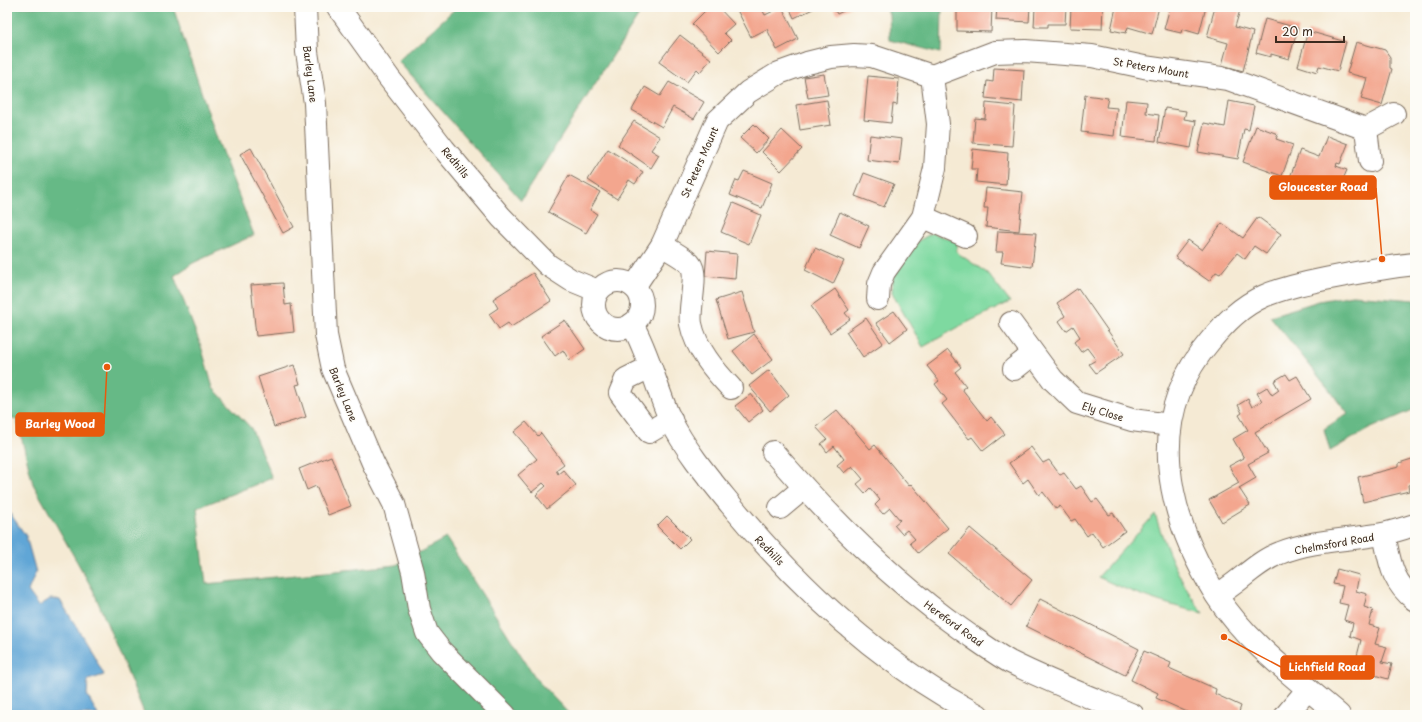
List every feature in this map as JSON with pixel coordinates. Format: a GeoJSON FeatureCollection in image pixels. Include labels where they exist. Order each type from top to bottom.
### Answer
{"type":"FeatureCollection","features":[{"type":"Feature","properties":{"kind":"street","name":"Barley Lane"},"geometry":{"type":"LineString","coordinates":[[305,7],[307,52],[315,103],[326,336],[332,369],[373,463],[394,504],[413,572],[419,609],[427,633],[441,650],[505,715]]}},
{"type":"Feature","properties":{"kind":"street","name":"Redhills"},"geometry":{"type":"LineString","coordinates":[[338,7],[426,125],[502,217],[548,265],[571,280],[598,291]]}},
{"type":"Feature","properties":{"kind":"street","name":"St Peters Mount"},"geometry":{"type":"LineString","coordinates":[[634,287],[662,245],[717,121],[748,92],[779,73],[807,63],[831,57],[854,55],[872,56],[932,76],[995,52],[1025,51],[1092,56],[1144,67],[1228,79],[1366,129]]}},
{"type":"Feature","properties":{"kind":"street"},"geometry":{"type":"LineString","coordinates":[[878,299],[879,284],[884,272],[923,216],[935,168],[938,124],[932,76]]}},
{"type":"Feature","properties":{"kind":"street"},"geometry":{"type":"LineString","coordinates":[[1370,161],[1366,129],[1394,114]]}},
{"type":"Feature","properties":{"kind":"street"},"geometry":{"type":"LineString","coordinates":[[923,216],[966,236]]}},
{"type":"Feature","properties":{"kind":"street"},"geometry":{"type":"LineString","coordinates":[[662,245],[690,264],[694,275],[690,312],[693,334],[698,345],[716,372],[731,388]]}},
{"type":"Feature","properties":{"kind":"street"},"geometry":{"type":"LineString","coordinates":[[1339,715],[1245,632],[1217,595],[1186,537],[1173,498],[1168,462],[1170,425],[1184,378],[1200,352],[1230,317],[1263,296],[1298,285],[1395,266],[1415,264]]}},
{"type":"Feature","properties":{"kind":"street"},"geometry":{"type":"LineString","coordinates":[[615,280],[625,282],[634,287],[639,293],[642,301],[638,318],[632,324],[624,328],[614,329],[604,325],[597,318],[594,304],[598,291],[605,284],[615,280]]}},
{"type":"Feature","properties":{"kind":"street","name":"Ely Close"},"geometry":{"type":"LineString","coordinates":[[1011,323],[1032,354],[1053,380],[1077,404],[1132,420],[1170,425]]}},
{"type":"Feature","properties":{"kind":"street","name":"Redhills"},"geometry":{"type":"LineString","coordinates":[[632,324],[642,341],[650,367],[670,419],[694,459],[751,530],[805,587],[853,630],[907,673],[978,715]]}},
{"type":"Feature","properties":{"kind":"street"},"geometry":{"type":"LineString","coordinates":[[1014,369],[1032,354]]}},
{"type":"Feature","properties":{"kind":"street"},"geometry":{"type":"LineString","coordinates":[[650,367],[626,380],[620,392],[649,432],[670,419]]}},
{"type":"Feature","properties":{"kind":"street","name":"Hereford Road"},"geometry":{"type":"LineString","coordinates":[[773,452],[804,488],[866,551],[907,588],[976,640],[1010,661],[1132,715]]}},
{"type":"Feature","properties":{"kind":"street"},"geometry":{"type":"LineString","coordinates":[[780,508],[804,488]]}},
{"type":"Feature","properties":{"kind":"street","name":"Chelmsford Road"},"geometry":{"type":"LineString","coordinates":[[1217,595],[1232,587],[1256,567],[1280,553],[1317,544],[1384,534],[1415,525]]}},
{"type":"Feature","properties":{"kind":"street"},"geometry":{"type":"LineString","coordinates":[[1384,534],[1395,576],[1405,592],[1415,600]]}},
{"type":"Feature","properties":{"kind":"street"},"geometry":{"type":"LineString","coordinates":[[1286,715],[1308,689]]}},
{"type":"Feature","properties":{"kind":"green space"},"geometry":{"type":"Polygon","coordinates":[[[7,7],[173,7],[217,139],[254,235],[193,263],[174,276],[201,346],[213,388],[251,428],[272,478],[197,508],[206,584],[396,565],[446,538],[537,680],[570,715],[145,715],[93,590],[33,484],[17,420],[7,418],[7,7]]]}},
{"type":"Feature","properties":{"kind":"green space"},"geometry":{"type":"Polygon","coordinates":[[[457,7],[644,7],[521,200],[398,61],[457,7]]]}},
{"type":"Feature","properties":{"kind":"green space"},"geometry":{"type":"Polygon","coordinates":[[[886,7],[942,7],[941,53],[890,40],[889,14],[886,7]]]}},
{"type":"Feature","properties":{"kind":"green space"},"geometry":{"type":"Polygon","coordinates":[[[932,233],[958,242],[956,250],[959,254],[987,273],[1010,302],[964,324],[923,347],[892,293],[893,278],[918,241],[932,233]]]}},
{"type":"Feature","properties":{"kind":"green space"},"geometry":{"type":"Polygon","coordinates":[[[1352,295],[1415,300],[1415,409],[1369,429],[1330,451],[1324,429],[1348,413],[1270,316],[1319,301],[1352,295]]]}},
{"type":"Feature","properties":{"kind":"green space"},"geometry":{"type":"Polygon","coordinates":[[[1155,514],[1174,566],[1187,590],[1203,613],[1149,598],[1098,577],[1155,514]]]}},
{"type":"Feature","properties":{"kind":"water"},"geometry":{"type":"Polygon","coordinates":[[[7,509],[26,536],[36,572],[28,591],[39,606],[50,599],[60,600],[104,675],[88,680],[87,695],[98,715],[7,715],[7,509]]]}},
{"type":"Feature","properties":{"kind":"building"},"geometry":{"type":"Polygon","coordinates":[[[709,7],[718,7],[734,24],[724,33],[731,40],[719,52],[692,24],[709,7]]]}},
{"type":"Feature","properties":{"kind":"building"},"geometry":{"type":"Polygon","coordinates":[[[761,7],[765,15],[782,7],[798,39],[777,50],[767,29],[751,37],[736,8],[761,7]]]}},
{"type":"Feature","properties":{"kind":"building"},"geometry":{"type":"Polygon","coordinates":[[[789,7],[817,7],[794,18],[789,7]]]}},
{"type":"Feature","properties":{"kind":"building"},"geometry":{"type":"Polygon","coordinates":[[[833,7],[852,7],[837,14],[833,7]]]}},
{"type":"Feature","properties":{"kind":"building"},"geometry":{"type":"Polygon","coordinates":[[[957,7],[992,7],[991,32],[957,31],[957,7]]]}},
{"type":"Feature","properties":{"kind":"building"},"geometry":{"type":"Polygon","coordinates":[[[997,7],[1030,7],[1029,22],[996,20],[997,7]]]}},
{"type":"Feature","properties":{"kind":"building"},"geometry":{"type":"Polygon","coordinates":[[[1035,7],[1066,7],[1065,24],[1048,24],[1048,27],[1034,27],[1035,7]]]}},
{"type":"Feature","properties":{"kind":"building"},"geometry":{"type":"Polygon","coordinates":[[[1071,7],[1103,7],[1102,29],[1070,28],[1071,7]]]}},
{"type":"Feature","properties":{"kind":"building"},"geometry":{"type":"Polygon","coordinates":[[[1116,7],[1159,7],[1152,34],[1128,27],[1126,33],[1111,30],[1116,7]]]}},
{"type":"Feature","properties":{"kind":"building"},"geometry":{"type":"Polygon","coordinates":[[[1170,7],[1206,7],[1199,34],[1182,29],[1181,33],[1164,29],[1170,7]]]}},
{"type":"Feature","properties":{"kind":"building"},"geometry":{"type":"Polygon","coordinates":[[[1215,7],[1230,7],[1240,10],[1235,27],[1253,32],[1243,71],[1222,65],[1228,43],[1207,37],[1215,7]]]}},
{"type":"Feature","properties":{"kind":"building"},"geometry":{"type":"Polygon","coordinates":[[[1265,19],[1298,28],[1289,59],[1271,54],[1271,57],[1256,53],[1265,19]]]}},
{"type":"Feature","properties":{"kind":"building"},"geometry":{"type":"Polygon","coordinates":[[[1308,31],[1346,42],[1338,71],[1319,66],[1317,72],[1298,66],[1308,31]]]}},
{"type":"Feature","properties":{"kind":"building"},"geometry":{"type":"Polygon","coordinates":[[[680,35],[711,59],[700,72],[697,69],[687,82],[659,62],[680,35]]]}},
{"type":"Feature","properties":{"kind":"building"},"geometry":{"type":"Polygon","coordinates":[[[1356,42],[1385,50],[1390,57],[1390,68],[1392,69],[1382,105],[1361,99],[1367,78],[1347,73],[1356,42]]]}},
{"type":"Feature","properties":{"kind":"building"},"geometry":{"type":"Polygon","coordinates":[[[994,68],[1024,70],[1022,102],[985,98],[987,81],[993,82],[994,68]]]}},
{"type":"Feature","properties":{"kind":"building"},"geometry":{"type":"Polygon","coordinates":[[[824,74],[828,95],[808,98],[804,77],[824,74]]]}},
{"type":"Feature","properties":{"kind":"building"},"geometry":{"type":"Polygon","coordinates":[[[868,76],[899,79],[897,105],[893,104],[891,123],[864,120],[868,76]]]}},
{"type":"Feature","properties":{"kind":"building"},"geometry":{"type":"Polygon","coordinates":[[[669,82],[704,102],[694,119],[673,107],[662,127],[632,110],[645,87],[660,96],[669,82]]]}},
{"type":"Feature","properties":{"kind":"building"},"geometry":{"type":"Polygon","coordinates":[[[1085,95],[1108,98],[1106,107],[1117,108],[1114,136],[1081,132],[1085,95]]]}},
{"type":"Feature","properties":{"kind":"building"},"geometry":{"type":"Polygon","coordinates":[[[827,100],[831,125],[800,130],[796,105],[827,100]]]}},
{"type":"Feature","properties":{"kind":"building"},"geometry":{"type":"Polygon","coordinates":[[[1126,100],[1147,102],[1146,113],[1159,115],[1156,141],[1122,137],[1126,100]]]}},
{"type":"Feature","properties":{"kind":"building"},"geometry":{"type":"Polygon","coordinates":[[[1229,101],[1254,106],[1249,130],[1244,129],[1238,159],[1198,152],[1204,123],[1225,127],[1229,101]]]}},
{"type":"Feature","properties":{"kind":"building"},"geometry":{"type":"Polygon","coordinates":[[[986,103],[1015,106],[1012,146],[973,143],[975,118],[985,119],[986,103]]]}},
{"type":"Feature","properties":{"kind":"building"},"geometry":{"type":"Polygon","coordinates":[[[1165,108],[1186,111],[1184,119],[1196,121],[1191,148],[1159,142],[1165,108]]]}},
{"type":"Feature","properties":{"kind":"building"},"geometry":{"type":"Polygon","coordinates":[[[634,121],[660,137],[651,150],[659,155],[651,168],[618,145],[634,121]]]}},
{"type":"Feature","properties":{"kind":"building"},"geometry":{"type":"Polygon","coordinates":[[[754,124],[769,139],[756,153],[740,138],[754,124]]]}},
{"type":"Feature","properties":{"kind":"building"},"geometry":{"type":"Polygon","coordinates":[[[1256,126],[1278,134],[1276,139],[1293,145],[1282,176],[1243,162],[1256,126]]]}},
{"type":"Feature","properties":{"kind":"building"},"geometry":{"type":"Polygon","coordinates":[[[782,130],[802,149],[781,171],[762,152],[782,130]]]}},
{"type":"Feature","properties":{"kind":"building"},"geometry":{"type":"Polygon","coordinates":[[[870,135],[902,139],[899,164],[867,160],[870,135]]]}},
{"type":"Feature","properties":{"kind":"building"},"geometry":{"type":"Polygon","coordinates":[[[1327,136],[1348,144],[1340,164],[1337,163],[1336,166],[1347,170],[1341,184],[1330,179],[1325,193],[1289,180],[1300,150],[1319,157],[1327,136]]]}},
{"type":"Feature","properties":{"kind":"building"},"geometry":{"type":"Polygon","coordinates":[[[251,148],[294,227],[283,233],[240,154],[251,148]]]}},
{"type":"Feature","properties":{"kind":"building"},"geometry":{"type":"Polygon","coordinates":[[[608,149],[643,172],[635,184],[629,180],[617,199],[588,180],[608,149]]]}},
{"type":"Feature","properties":{"kind":"building"},"geometry":{"type":"Polygon","coordinates":[[[973,149],[1008,153],[1006,185],[976,182],[977,169],[971,169],[973,149]]]}},
{"type":"Feature","properties":{"kind":"building"},"geometry":{"type":"Polygon","coordinates":[[[744,171],[772,183],[762,208],[730,195],[736,180],[739,181],[744,171]]]}},
{"type":"Feature","properties":{"kind":"building"},"geometry":{"type":"Polygon","coordinates":[[[864,173],[894,184],[884,207],[855,196],[864,173]]]}},
{"type":"Feature","properties":{"kind":"building"},"geometry":{"type":"Polygon","coordinates":[[[569,175],[600,192],[590,210],[597,214],[586,233],[548,212],[569,175]]]}},
{"type":"Feature","properties":{"kind":"building"},"geometry":{"type":"Polygon","coordinates":[[[986,188],[1023,192],[1019,231],[986,227],[988,208],[984,208],[986,188]]]}},
{"type":"Feature","properties":{"kind":"building"},"geometry":{"type":"Polygon","coordinates":[[[733,203],[761,215],[749,244],[721,232],[733,203]]]}},
{"type":"Feature","properties":{"kind":"building"},"geometry":{"type":"Polygon","coordinates":[[[840,212],[869,226],[859,248],[830,235],[840,212]]]}},
{"type":"Feature","properties":{"kind":"building"},"geometry":{"type":"Polygon","coordinates":[[[1258,217],[1281,234],[1266,254],[1254,246],[1245,259],[1237,253],[1220,274],[1216,272],[1209,281],[1175,257],[1188,240],[1202,250],[1222,223],[1243,238],[1258,217]]]}},
{"type":"Feature","properties":{"kind":"building"},"geometry":{"type":"Polygon","coordinates":[[[998,231],[1036,233],[1032,267],[1001,263],[1003,252],[996,252],[998,231]]]}},
{"type":"Feature","properties":{"kind":"building"},"geometry":{"type":"Polygon","coordinates":[[[815,248],[844,261],[833,284],[805,270],[815,248]]]}},
{"type":"Feature","properties":{"kind":"building"},"geometry":{"type":"Polygon","coordinates":[[[707,251],[737,254],[735,279],[705,276],[707,251]]]}},
{"type":"Feature","properties":{"kind":"building"},"geometry":{"type":"Polygon","coordinates":[[[533,273],[551,301],[511,327],[508,323],[499,329],[489,314],[498,308],[493,299],[533,273]]]}},
{"type":"Feature","properties":{"kind":"building"},"geometry":{"type":"Polygon","coordinates":[[[283,283],[285,305],[291,304],[294,332],[256,336],[251,285],[283,283]]]}},
{"type":"Feature","properties":{"kind":"building"},"geometry":{"type":"Polygon","coordinates":[[[1078,288],[1124,354],[1096,373],[1089,364],[1096,360],[1087,348],[1081,352],[1074,342],[1080,337],[1073,326],[1066,331],[1059,321],[1065,316],[1057,303],[1078,288]]]}},
{"type":"Feature","properties":{"kind":"building"},"geometry":{"type":"Polygon","coordinates":[[[835,289],[849,310],[845,313],[850,319],[830,333],[811,306],[835,289]]]}},
{"type":"Feature","properties":{"kind":"building"},"geometry":{"type":"Polygon","coordinates":[[[742,292],[754,332],[728,339],[716,300],[742,292]]]}},
{"type":"Feature","properties":{"kind":"building"},"geometry":{"type":"Polygon","coordinates":[[[894,311],[907,329],[890,342],[876,323],[894,311]]]}},
{"type":"Feature","properties":{"kind":"building"},"geometry":{"type":"Polygon","coordinates":[[[866,318],[883,343],[863,357],[846,332],[866,318]]]}},
{"type":"Feature","properties":{"kind":"building"},"geometry":{"type":"Polygon","coordinates":[[[565,320],[585,349],[569,360],[563,350],[555,356],[541,336],[565,320]]]}},
{"type":"Feature","properties":{"kind":"building"},"geometry":{"type":"Polygon","coordinates":[[[754,334],[773,359],[752,375],[733,351],[754,334]]]}},
{"type":"Feature","properties":{"kind":"building"},"geometry":{"type":"Polygon","coordinates":[[[948,350],[961,367],[955,372],[966,386],[962,389],[987,421],[991,417],[1005,434],[983,451],[972,437],[969,439],[942,404],[947,400],[935,384],[939,381],[927,366],[948,350]]]}},
{"type":"Feature","properties":{"kind":"building"},"geometry":{"type":"Polygon","coordinates":[[[294,365],[300,384],[296,385],[306,417],[274,427],[258,377],[294,365]]]}},
{"type":"Feature","properties":{"kind":"building"},"geometry":{"type":"Polygon","coordinates":[[[769,370],[789,395],[770,411],[749,386],[769,370]]]}},
{"type":"Feature","properties":{"kind":"building"},"geometry":{"type":"Polygon","coordinates":[[[1286,374],[1290,380],[1297,376],[1311,399],[1255,432],[1268,453],[1248,464],[1256,478],[1239,488],[1250,505],[1222,522],[1209,500],[1239,483],[1229,466],[1244,458],[1233,439],[1248,430],[1239,415],[1242,413],[1238,405],[1248,399],[1252,407],[1262,401],[1257,393],[1267,387],[1272,395],[1279,390],[1274,381],[1286,374]]]}},
{"type":"Feature","properties":{"kind":"building"},"geometry":{"type":"Polygon","coordinates":[[[751,394],[763,410],[748,422],[735,406],[751,394]]]}},
{"type":"Feature","properties":{"kind":"building"},"geometry":{"type":"Polygon","coordinates":[[[837,410],[870,449],[875,445],[909,486],[911,484],[948,528],[918,553],[910,543],[915,539],[907,530],[902,534],[894,525],[900,520],[890,508],[883,514],[875,505],[880,500],[870,488],[865,493],[857,484],[863,479],[852,466],[844,473],[837,465],[844,459],[834,446],[827,452],[821,444],[827,439],[816,427],[837,410]]]}},
{"type":"Feature","properties":{"kind":"building"},"geometry":{"type":"Polygon","coordinates":[[[526,422],[538,436],[541,433],[564,464],[556,470],[558,474],[563,470],[576,485],[547,509],[536,495],[546,486],[543,483],[532,492],[518,475],[537,459],[514,432],[526,422]]]}},
{"type":"Feature","properties":{"kind":"building"},"geometry":{"type":"Polygon","coordinates":[[[1031,447],[1043,463],[1049,460],[1060,475],[1064,473],[1076,489],[1081,486],[1092,502],[1097,499],[1109,515],[1113,513],[1125,531],[1103,547],[1092,532],[1087,536],[1075,519],[1071,521],[1060,506],[1056,509],[1043,492],[1039,495],[1028,479],[1023,483],[1009,463],[1031,447]]]}},
{"type":"Feature","properties":{"kind":"building"},"geometry":{"type":"Polygon","coordinates":[[[331,456],[351,506],[328,515],[316,486],[307,490],[299,469],[331,456]]]}},
{"type":"Feature","properties":{"kind":"building"},"geometry":{"type":"Polygon","coordinates":[[[1415,458],[1415,483],[1408,485],[1409,491],[1363,502],[1358,477],[1399,467],[1399,463],[1415,458]]]}},
{"type":"Feature","properties":{"kind":"building"},"geometry":{"type":"Polygon","coordinates":[[[667,516],[690,539],[680,549],[657,526],[667,516]]]}},
{"type":"Feature","properties":{"kind":"building"},"geometry":{"type":"Polygon","coordinates":[[[970,528],[1032,580],[1011,606],[949,554],[970,528]]]}},
{"type":"Feature","properties":{"kind":"building"},"geometry":{"type":"Polygon","coordinates":[[[1337,569],[1359,575],[1356,591],[1367,594],[1364,607],[1373,610],[1369,625],[1380,628],[1375,644],[1387,647],[1382,662],[1392,664],[1388,679],[1364,672],[1367,659],[1357,656],[1361,640],[1350,636],[1353,623],[1344,620],[1348,605],[1339,603],[1343,586],[1333,584],[1337,569]]]}},
{"type":"Feature","properties":{"kind":"building"},"geometry":{"type":"Polygon","coordinates":[[[1040,599],[1139,649],[1125,675],[1026,626],[1040,599]]]}},
{"type":"Feature","properties":{"kind":"building"},"geometry":{"type":"Polygon","coordinates":[[[1144,651],[1171,663],[1169,668],[1216,689],[1215,694],[1241,706],[1238,715],[1194,715],[1156,698],[1158,693],[1131,680],[1144,651]]]}},
{"type":"Feature","properties":{"kind":"place","name":"Gloucester Road"},"geometry":{"type":"Point","coordinates":[1382,259]}},
{"type":"Feature","properties":{"kind":"place","name":"Barley Wood"},"geometry":{"type":"Point","coordinates":[107,367]}},
{"type":"Feature","properties":{"kind":"place","name":"Lichfield Road"},"geometry":{"type":"Point","coordinates":[1224,637]}}]}
